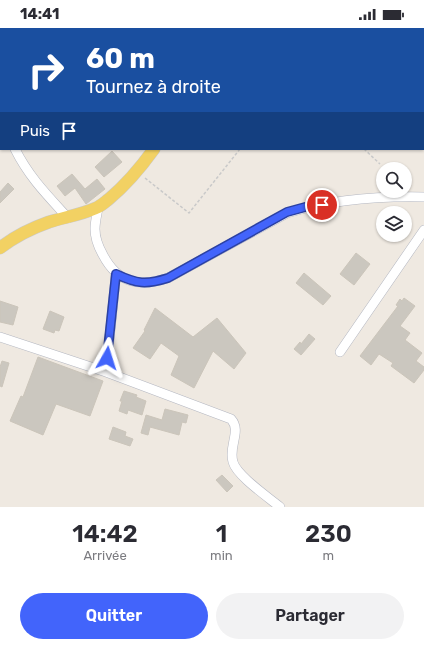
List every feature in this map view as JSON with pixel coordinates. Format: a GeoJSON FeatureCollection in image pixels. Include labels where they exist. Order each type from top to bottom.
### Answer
{"type":"FeatureCollection","features":[{"type":"Feature","properties":{"kind":"main road"},"geometry":{"type":"LineString","coordinates":[[0,248],[26,232],[50,222],[98,208],[137,172],[153,150]]}},
{"type":"Feature","properties":{"kind":"street"},"geometry":{"type":"LineString","coordinates":[[16,150],[24,167],[35,182],[68,218]]}},
{"type":"Feature","properties":{"kind":"street"},"geometry":{"type":"LineString","coordinates":[[98,208],[95,229],[99,246],[106,261],[116,274],[126,279],[140,283],[153,283],[168,278],[287,212],[309,206],[393,197],[424,197]]}},
{"type":"Feature","properties":{"kind":"street"},"geometry":{"type":"LineString","coordinates":[[340,352],[424,230]]}},
{"type":"Feature","properties":{"kind":"street"},"geometry":{"type":"LineString","coordinates":[[106,372],[116,274]]}},
{"type":"Feature","properties":{"kind":"street"},"geometry":{"type":"LineString","coordinates":[[0,336],[106,372],[231,419],[236,428],[231,453],[236,469],[251,484],[280,507]]}},
{"type":"Feature","properties":{"kind":"path"},"geometry":{"type":"LineString","coordinates":[[137,172],[189,213],[239,150]]}},
{"type":"Feature","properties":{"kind":"path"},"geometry":{"type":"LineString","coordinates":[[365,150],[378,162]]}},
{"type":"Feature","properties":{"kind":"building"},"geometry":{"type":"Polygon","coordinates":[[[112,151],[122,162],[104,177],[95,167],[112,151]]]}},
{"type":"Feature","properties":{"kind":"building"},"geometry":{"type":"Polygon","coordinates":[[[72,174],[85,189],[97,179],[105,189],[86,204],[75,188],[65,196],[57,186],[72,174]]]}},
{"type":"Feature","properties":{"kind":"building"},"geometry":{"type":"Polygon","coordinates":[[[8,183],[14,189],[0,203],[0,192],[8,183]]]}},
{"type":"Feature","properties":{"kind":"building"},"geometry":{"type":"Polygon","coordinates":[[[356,253],[370,264],[354,285],[340,274],[356,253]]]}},
{"type":"Feature","properties":{"kind":"building"},"geometry":{"type":"Polygon","coordinates":[[[304,273],[331,296],[323,305],[296,283],[304,273]]]}},
{"type":"Feature","properties":{"kind":"building"},"geometry":{"type":"Polygon","coordinates":[[[404,298],[415,306],[400,326],[410,333],[405,340],[422,353],[416,361],[424,367],[424,370],[414,383],[391,366],[393,363],[379,354],[371,365],[360,356],[398,306],[396,305],[400,299],[402,301],[404,298]]]}},
{"type":"Feature","properties":{"kind":"building"},"geometry":{"type":"Polygon","coordinates":[[[0,301],[18,307],[13,325],[0,322],[0,301]]]}},
{"type":"Feature","properties":{"kind":"building"},"geometry":{"type":"Polygon","coordinates":[[[155,308],[193,337],[217,318],[246,353],[234,369],[213,351],[194,388],[171,375],[179,356],[161,343],[150,359],[133,348],[145,331],[144,330],[155,308]]]}},
{"type":"Feature","properties":{"kind":"building"},"geometry":{"type":"Polygon","coordinates":[[[50,311],[64,317],[59,331],[55,330],[54,333],[43,329],[50,311]]]}},
{"type":"Feature","properties":{"kind":"building"},"geometry":{"type":"Polygon","coordinates":[[[309,334],[315,339],[301,355],[294,349],[300,342],[301,344],[309,334]]]}},
{"type":"Feature","properties":{"kind":"building"},"geometry":{"type":"Polygon","coordinates":[[[38,357],[103,381],[90,416],[56,404],[43,435],[10,421],[21,396],[23,397],[38,357]]]}},
{"type":"Feature","properties":{"kind":"building"},"geometry":{"type":"Polygon","coordinates":[[[2,361],[9,363],[2,387],[0,386],[0,367],[2,361]]]}},
{"type":"Feature","properties":{"kind":"building"},"geometry":{"type":"Polygon","coordinates":[[[124,391],[137,395],[136,397],[146,401],[142,415],[128,410],[127,414],[119,411],[122,401],[120,401],[124,391]]]}},
{"type":"Feature","properties":{"kind":"building"},"geometry":{"type":"Polygon","coordinates":[[[165,409],[188,415],[186,423],[182,422],[179,435],[150,427],[148,435],[141,433],[146,415],[162,420],[165,409]]]}},
{"type":"Feature","properties":{"kind":"building"},"geometry":{"type":"Polygon","coordinates":[[[113,427],[126,432],[125,436],[133,439],[130,446],[109,439],[113,427]]]}},
{"type":"Feature","properties":{"kind":"building"},"geometry":{"type":"Polygon","coordinates":[[[222,475],[233,486],[227,492],[216,480],[222,475]]]}},
{"type":"Feature","properties":{"kind":"route"},"geometry":{"type":"LineString","coordinates":[[107,358],[116,274],[140,283],[153,283],[168,278],[287,212],[309,206],[322,205]]}}]}
